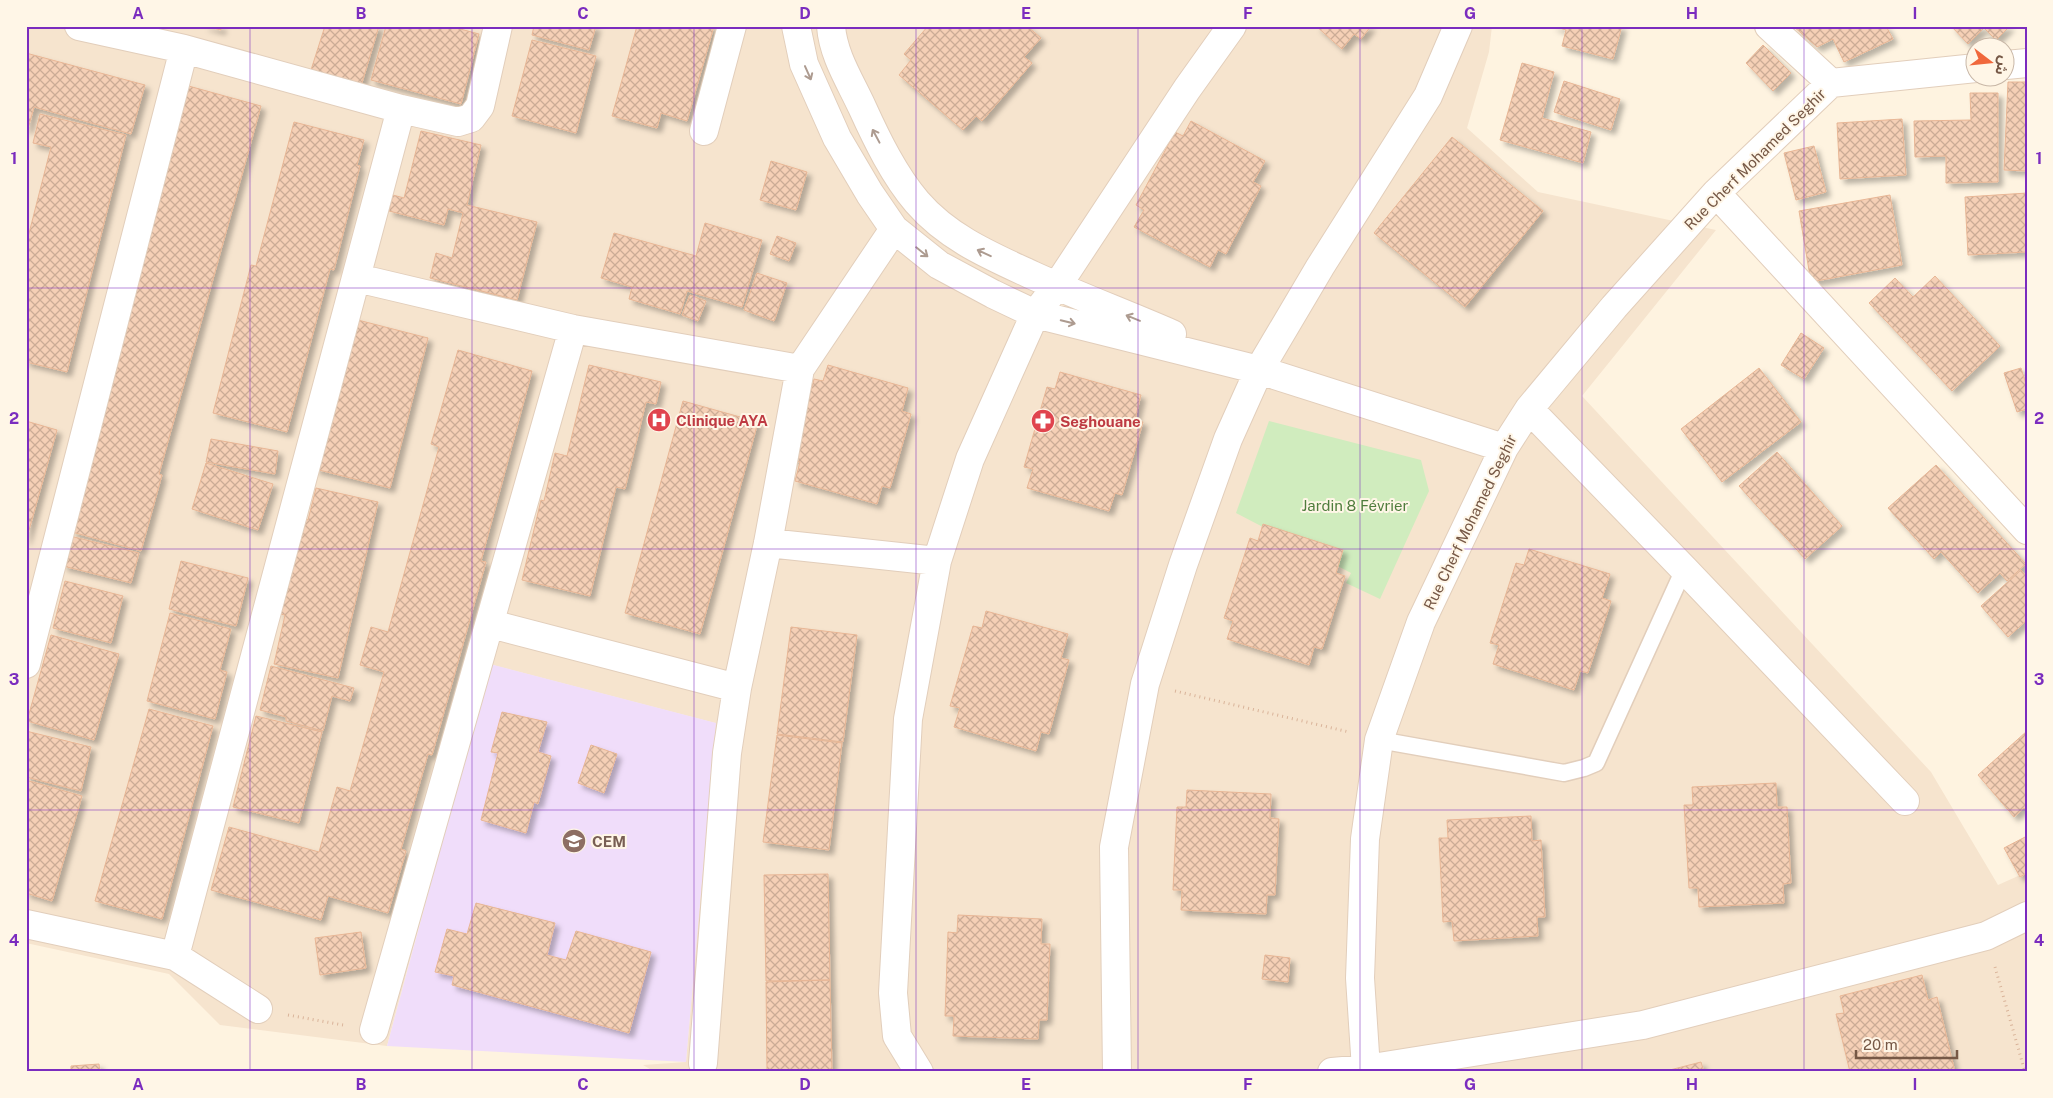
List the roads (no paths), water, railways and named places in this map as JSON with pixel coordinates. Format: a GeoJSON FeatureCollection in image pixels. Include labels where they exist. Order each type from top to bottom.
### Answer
{"type":"FeatureCollection","features":[{"type":"Feature","properties":{"kind":"street"},"geometry":{"type":"LineString","coordinates":[[79,26],[184,49],[401,109],[458,122],[471,118],[480,106],[498,26]]}},
{"type":"Feature","properties":{"kind":"street"},"geometry":{"type":"LineString","coordinates":[[704,131],[732,26]]}},
{"type":"Feature","properties":{"kind":"street"},"geometry":{"type":"LineString","coordinates":[[919,1072],[897,1036],[893,993],[908,719],[937,561],[970,459],[1035,314],[1057,286],[1187,90],[1232,26]]}},
{"type":"Feature","properties":{"kind":"street"},"geometry":{"type":"LineString","coordinates":[[1117,1072],[1114,847],[1145,684],[1182,565],[1228,439],[1259,370],[1320,268],[1428,96],[1458,26]]}},
{"type":"Feature","properties":{"kind":"street"},"geometry":{"type":"LineString","coordinates":[[1769,26],[1831,84]]}},
{"type":"Feature","properties":{"kind":"street"},"geometry":{"type":"LineString","coordinates":[[1259,370],[1057,286],[977,250],[940,224],[917,202],[896,173],[873,131],[831,34],[795,27],[804,64],[837,138],[870,194],[894,229],[939,265],[1035,314],[1259,370],[1504,448]]}},
{"type":"Feature","properties":{"kind":"street"},"geometry":{"type":"LineString","coordinates":[[26,664],[184,49]]}},
{"type":"Feature","properties":{"kind":"street","name":"Rue Cherf Mohamed Seghir"},"geometry":{"type":"LineString","coordinates":[[1366,1069],[1360,978],[1365,839],[1379,740],[1421,622],[1504,448],[1529,410],[1614,307],[1716,192],[1831,84],[1966,69]]}},
{"type":"Feature","properties":{"kind":"street"},"geometry":{"type":"LineString","coordinates":[[175,956],[401,109]]}},
{"type":"Feature","properties":{"kind":"street"},"geometry":{"type":"LineString","coordinates":[[1716,192],[2027,530]]}},
{"type":"Feature","properties":{"kind":"street"},"geometry":{"type":"LineString","coordinates":[[703,1063],[727,752],[737,688],[768,543],[800,369],[894,229]]}},
{"type":"Feature","properties":{"kind":"street"},"geometry":{"type":"LineString","coordinates":[[357,278],[573,329],[800,369]]}},
{"type":"Feature","properties":{"kind":"street"},"geometry":{"type":"LineString","coordinates":[[374,1030],[491,624],[573,329]]}},
{"type":"Feature","properties":{"kind":"street"},"geometry":{"type":"LineString","coordinates":[[1529,410],[1906,801]]}},
{"type":"Feature","properties":{"kind":"street"},"geometry":{"type":"LineString","coordinates":[[768,543],[937,561]]}},
{"type":"Feature","properties":{"kind":"street"},"geometry":{"type":"LineString","coordinates":[[491,624],[737,688]]}},
{"type":"Feature","properties":{"kind":"street"},"geometry":{"type":"LineString","coordinates":[[1332,1072],[1366,1069],[1643,1025],[1986,936],[2027,916]]}},
{"type":"Feature","properties":{"kind":"street"},"geometry":{"type":"LineString","coordinates":[[26,924],[175,956],[258,1009]]}},
{"type":"Feature","properties":{"kind":"lane"},"geometry":{"type":"LineString","coordinates":[[1379,740],[1564,773],[1584,768],[1596,762],[1684,569]]}},
{"type":"Feature","properties":{"kind":"place","name":"Clinique AYA"},"geometry":{"type":"Point","coordinates":[659,420]}},
{"type":"Feature","properties":{"kind":"place","name":"Seghouane"},"geometry":{"type":"Point","coordinates":[1043,421]}},
{"type":"Feature","properties":{"kind":"place","name":"CEM"},"geometry":{"type":"Point","coordinates":[574,841]}},
{"type":"Feature","properties":{"kind":"park label","name":"Jardin 8 Février"},"geometry":{"type":"Point","coordinates":[1355,505]}}]}
